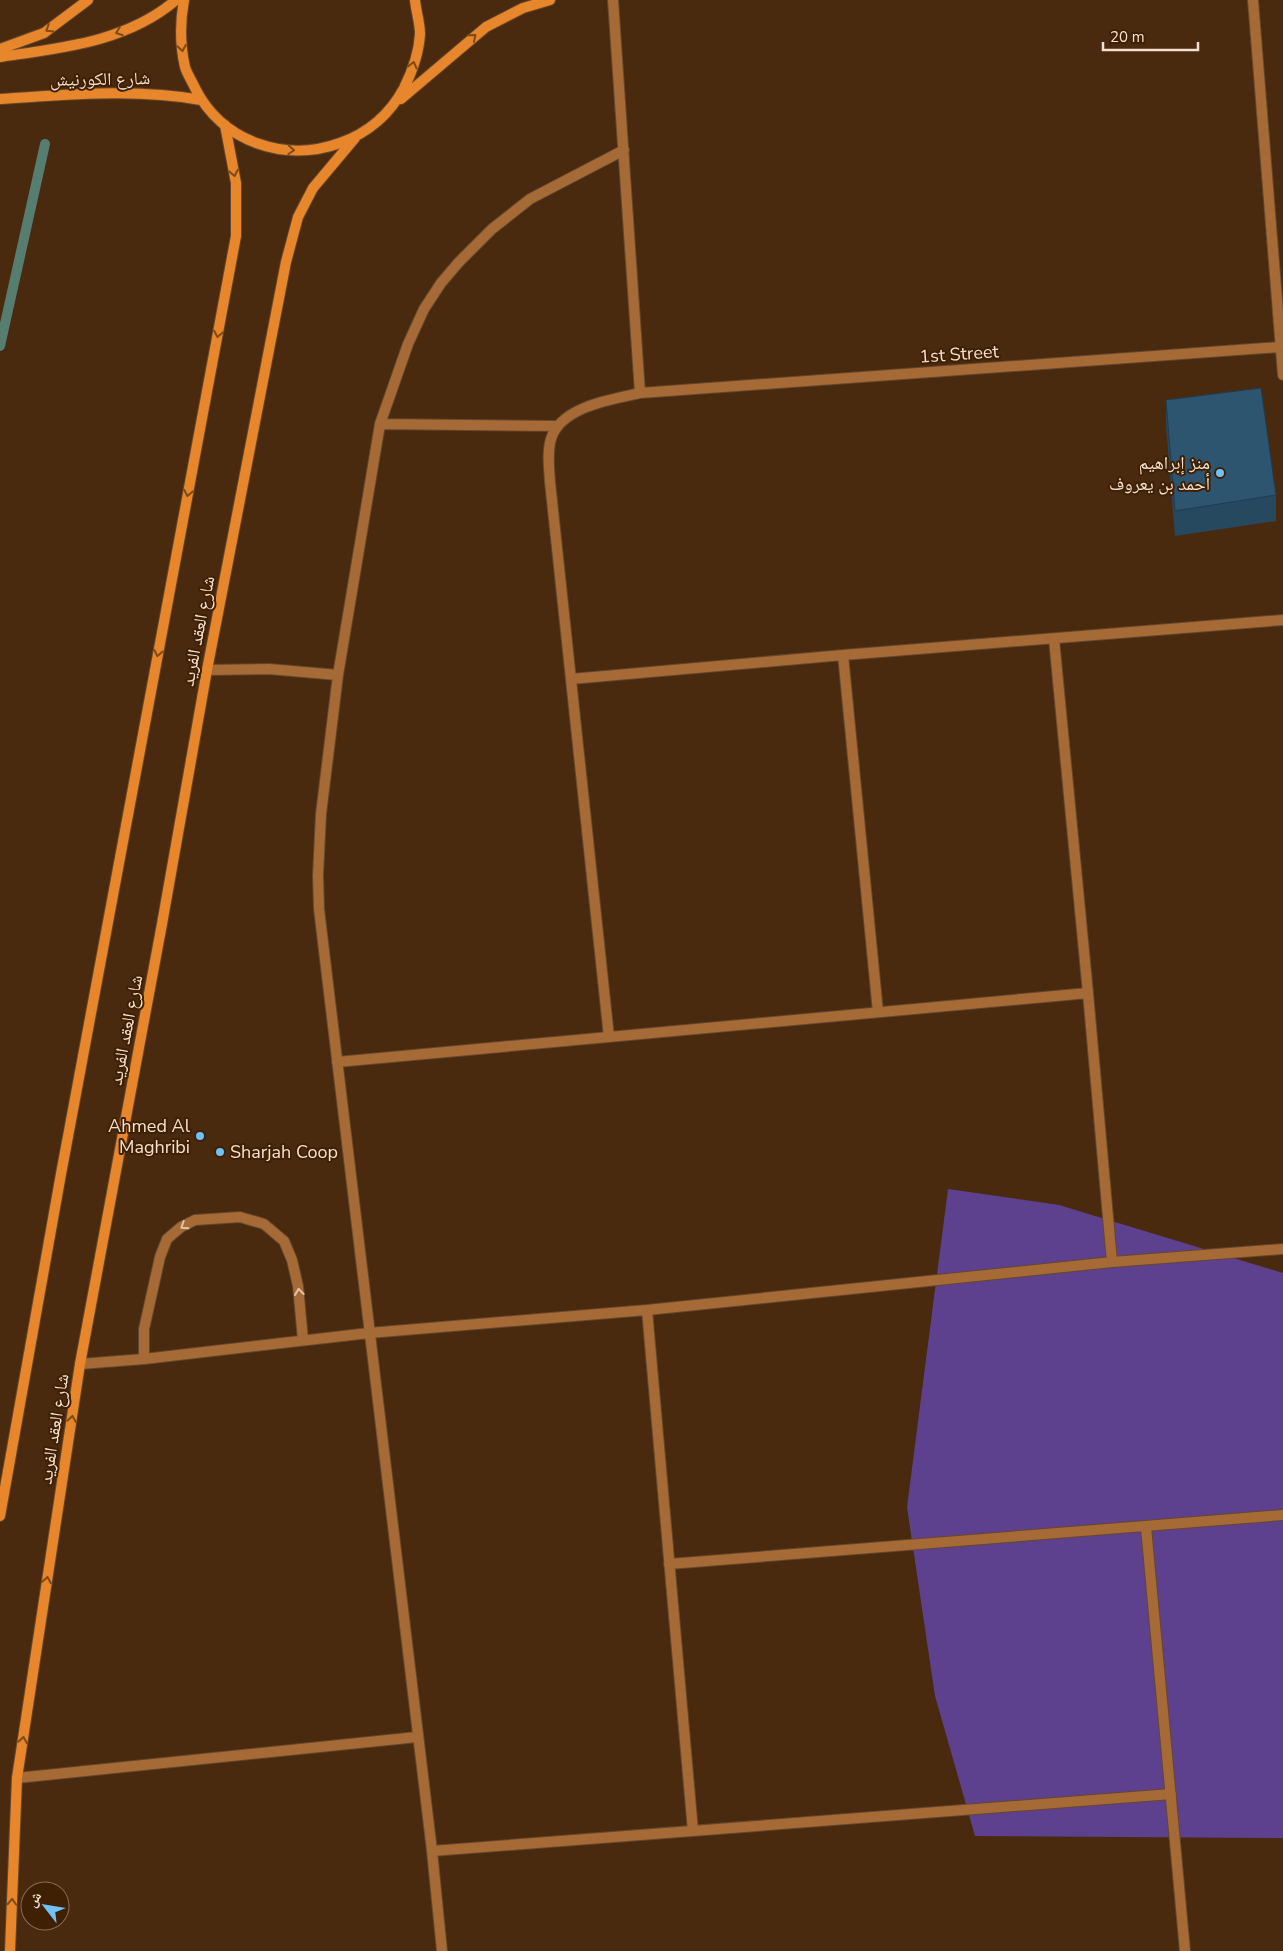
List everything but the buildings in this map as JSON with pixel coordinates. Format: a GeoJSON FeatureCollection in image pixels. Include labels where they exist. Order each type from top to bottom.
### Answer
{"type":"FeatureCollection","features":[{"type":"Feature","properties":{"kind":"main road"},"geometry":{"type":"LineString","coordinates":[[0,49],[44,33],[88,0]]}},
{"type":"Feature","properties":{"kind":"main road","name":"شارع الكورنيش"},"geometry":{"type":"LineString","coordinates":[[0,57],[81,45],[121,32],[162,12],[176,0]]}},
{"type":"Feature","properties":{"kind":"main road"},"geometry":{"type":"LineString","coordinates":[[184,0],[180,35],[186,69],[201,100],[224,125],[254,143],[288,151],[323,150],[355,138],[378,123],[396,103],[486,27],[523,8],[550,0]]}},
{"type":"Feature","properties":{"kind":"main road"},"geometry":{"type":"LineString","coordinates":[[396,103],[413,70],[420,34],[415,0]]}},
{"type":"Feature","properties":{"kind":"main road","name":"شارع الكورنيش"},"geometry":{"type":"LineString","coordinates":[[0,99],[140,92],[170,94],[201,100]]}},
{"type":"Feature","properties":{"kind":"main road","name":"شارع العقد الفريد"},"geometry":{"type":"LineString","coordinates":[[0,1516],[62,1164],[236,236],[236,183],[224,125]]}},
{"type":"Feature","properties":{"kind":"main road","name":"شارع العقد الفريد"},"geometry":{"type":"LineString","coordinates":[[10,1951],[17,1778],[80,1364],[207,670],[286,262],[298,217],[313,188],[355,138]]}},
{"type":"Feature","properties":{"kind":"street"},"geometry":{"type":"LineString","coordinates":[[613,0],[640,393]]}},
{"type":"Feature","properties":{"kind":"street"},"geometry":{"type":"LineString","coordinates":[[1253,0],[1283,375]]}},
{"type":"Feature","properties":{"kind":"street"},"geometry":{"type":"LineString","coordinates":[[442,1951],[432,1851],[319,909],[318,875],[321,814],[338,675],[380,424],[408,344],[424,309],[441,282],[492,230],[530,199],[624,150]]}},
{"type":"Feature","properties":{"kind":"street","name":"1st Street"},"geometry":{"type":"LineString","coordinates":[[556,426],[575,412],[604,401],[640,393],[1280,347]]}},
{"type":"Feature","properties":{"kind":"street"},"geometry":{"type":"LineString","coordinates":[[380,424],[556,426],[550,440],[550,482],[609,1037]]}},
{"type":"Feature","properties":{"kind":"street"},"geometry":{"type":"LineString","coordinates":[[571,679],[843,654],[1283,620]]}},
{"type":"Feature","properties":{"kind":"street"},"geometry":{"type":"LineString","coordinates":[[1054,639],[1112,1262]]}},
{"type":"Feature","properties":{"kind":"street"},"geometry":{"type":"LineString","coordinates":[[843,654],[878,1012]]}},
{"type":"Feature","properties":{"kind":"street"},"geometry":{"type":"LineString","coordinates":[[207,670],[269,669],[338,675]]}},
{"type":"Feature","properties":{"kind":"street"},"geometry":{"type":"LineString","coordinates":[[337,1062],[1088,993]]}},
{"type":"Feature","properties":{"kind":"street"},"geometry":{"type":"LineString","coordinates":[[144,1359],[144,1329],[160,1257],[167,1239],[181,1227],[195,1220],[240,1217],[264,1224],[284,1241],[292,1260],[298,1286],[303,1340]]}},
{"type":"Feature","properties":{"kind":"street"},"geometry":{"type":"LineString","coordinates":[[80,1364],[144,1359],[369,1333],[647,1310],[1112,1262],[1283,1249]]}},
{"type":"Feature","properties":{"kind":"street"},"geometry":{"type":"LineString","coordinates":[[647,1310],[692,1831]]}},
{"type":"Feature","properties":{"kind":"street"},"geometry":{"type":"LineString","coordinates":[[669,1564],[1283,1516]]}},
{"type":"Feature","properties":{"kind":"street"},"geometry":{"type":"LineString","coordinates":[[1146,1527],[1185,1951]]}},
{"type":"Feature","properties":{"kind":"street"},"geometry":{"type":"LineString","coordinates":[[17,1778],[417,1737]]}},
{"type":"Feature","properties":{"kind":"street"},"geometry":{"type":"LineString","coordinates":[[432,1851],[1171,1794]]}},
{"type":"Feature","properties":{"kind":"shaded area"},"geometry":{"type":"Polygon","coordinates":[[[948,1189],[1059,1205],[1283,1273],[1283,1838],[975,1836],[935,1696],[907,1507],[948,1189]]]}},
{"type":"Feature","properties":{"kind":"waterway"},"geometry":{"type":"LineString","coordinates":[[0,346],[45,144]]}},
{"type":"Feature","properties":{"kind":"place","name":"منز إبراهيم أحمد بن يعروف"},"geometry":{"type":"Point","coordinates":[1220,473]}},
{"type":"Feature","properties":{"kind":"place","name":"Ahmed Al Maghribi"},"geometry":{"type":"Point","coordinates":[200,1136]}},
{"type":"Feature","properties":{"kind":"place","name":"Sharjah Coop"},"geometry":{"type":"Point","coordinates":[220,1152]}}]}
